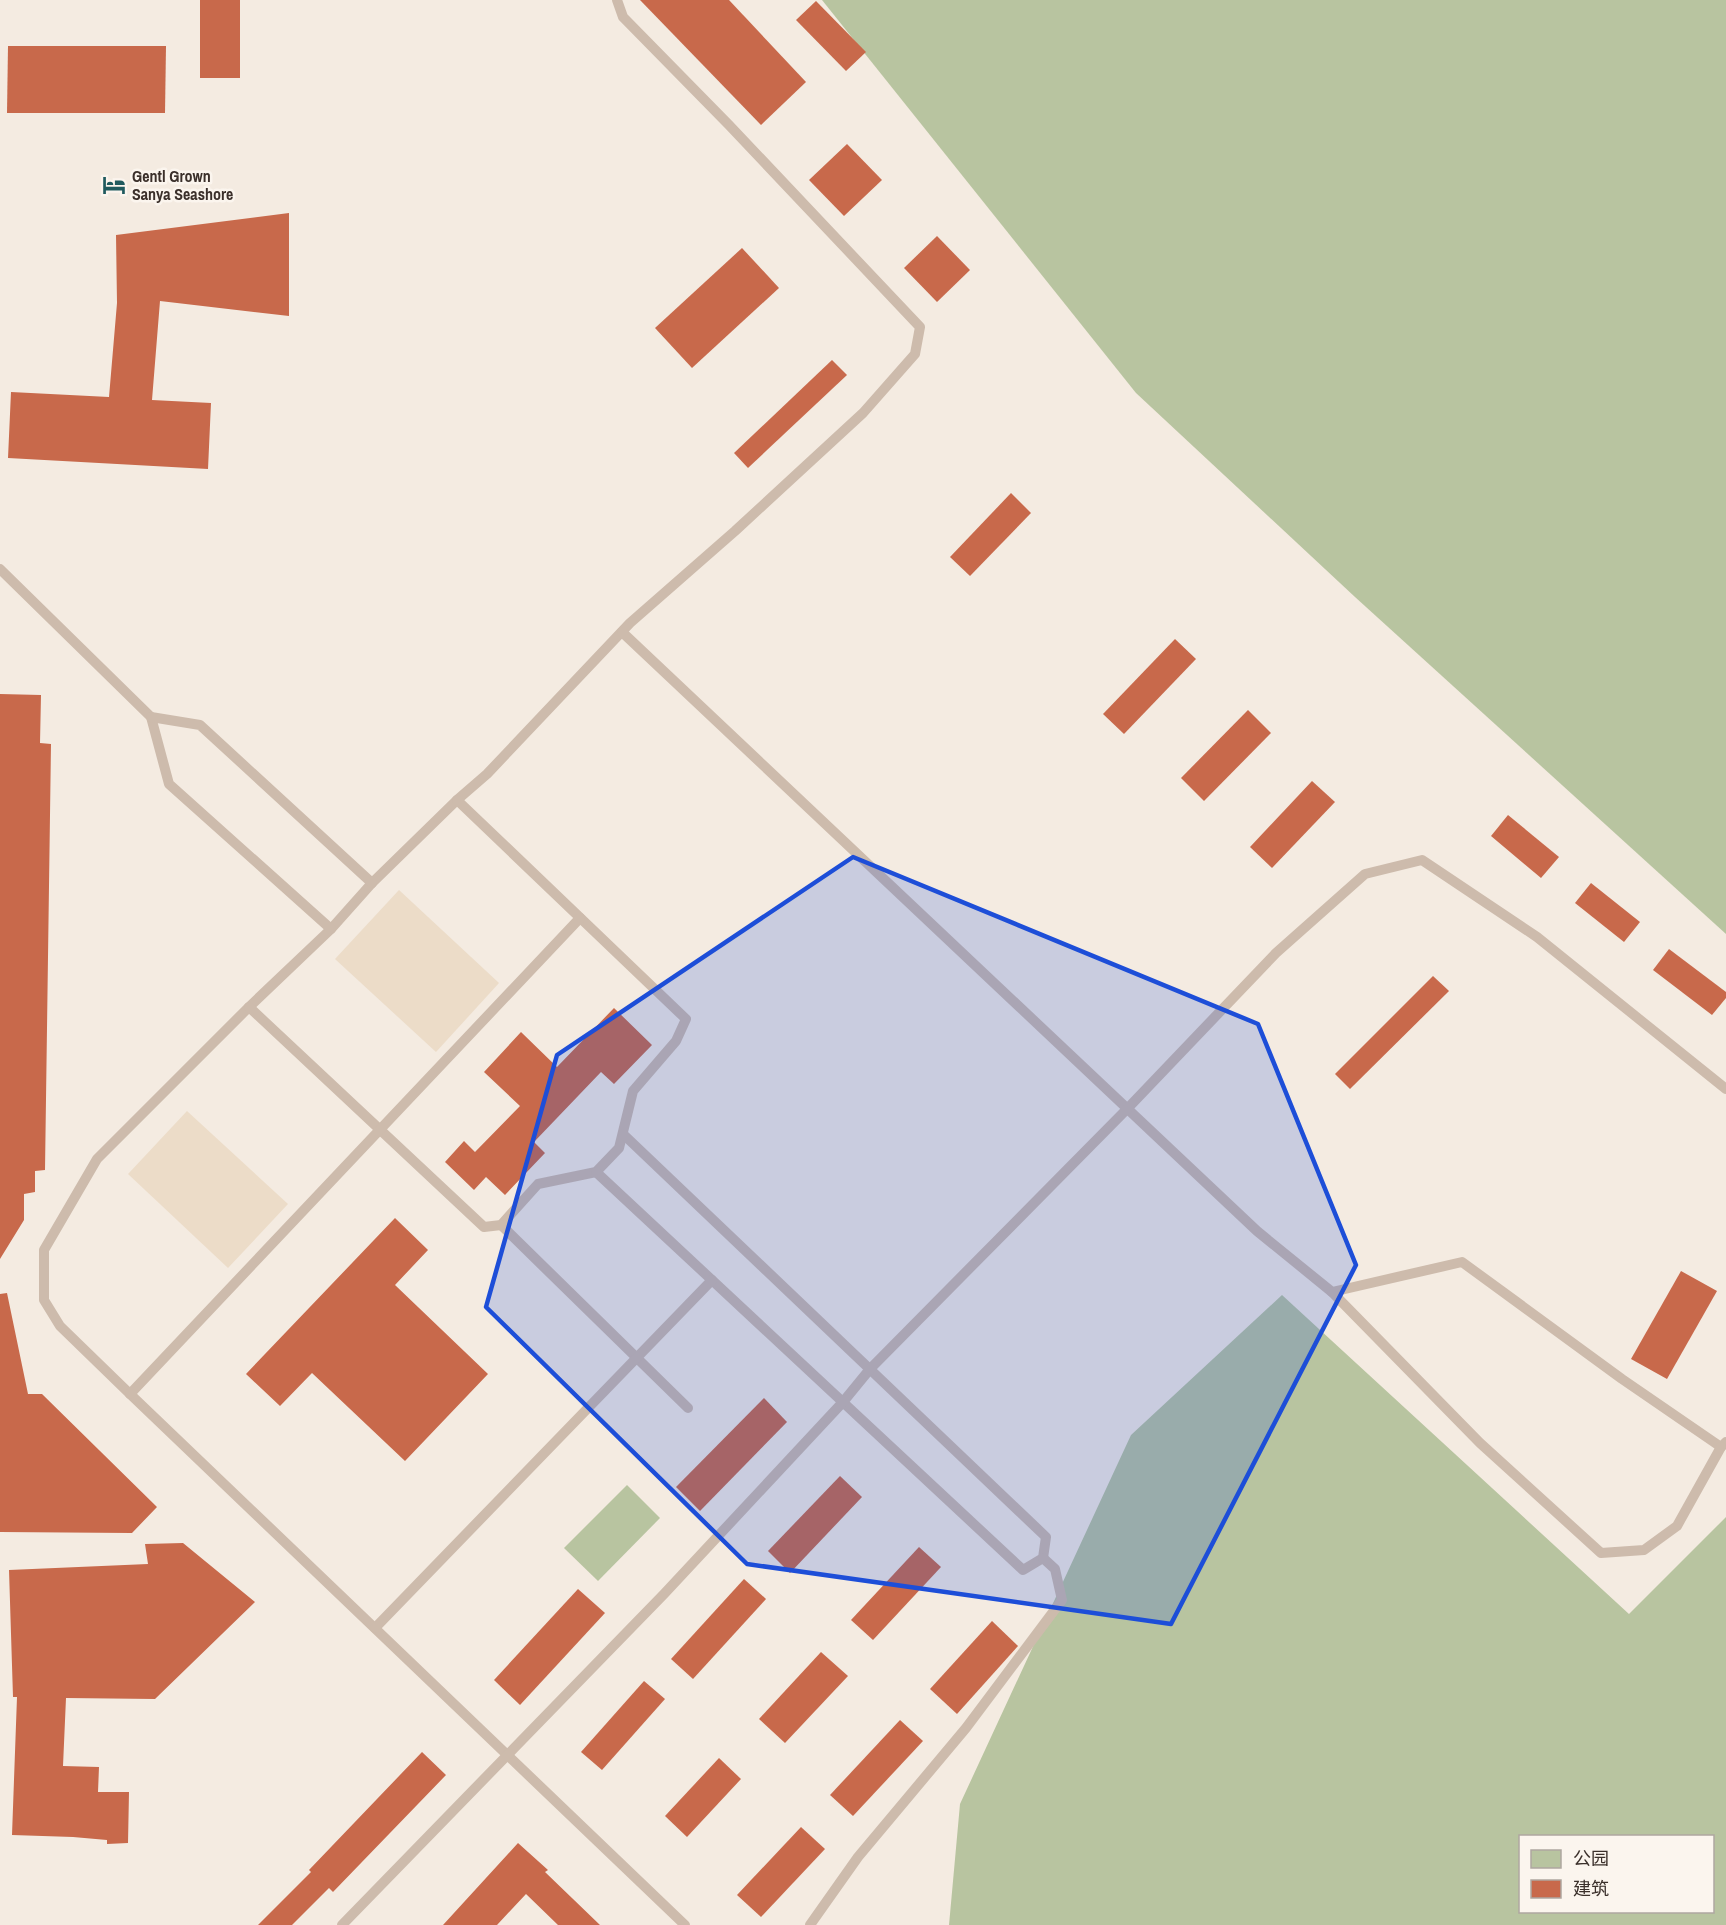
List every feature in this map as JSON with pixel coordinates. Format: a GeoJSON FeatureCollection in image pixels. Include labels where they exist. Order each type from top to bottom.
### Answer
{"type":"FeatureCollection","features":[{"type":"Feature","properties":{"kind":"lane"},"geometry":{"type":"LineString","coordinates":[[617,0],[623,17],[729,125],[920,327],[915,354],[863,413],[622,632],[487,774],[372,883],[331,929],[249,1006],[97,1159],[44,1250],[44,1300],[60,1326],[685,1925]]}},
{"type":"Feature","properties":{"kind":"lane"},"geometry":{"type":"LineString","coordinates":[[0,569],[151,717],[170,784],[331,929]]}},
{"type":"Feature","properties":{"kind":"lane"},"geometry":{"type":"LineString","coordinates":[[622,632],[1257,1231],[1332,1292],[1480,1443],[1601,1553],[1644,1550],[1677,1526],[1723,1445],[1622,1379],[1462,1262],[1332,1292]]}},
{"type":"Feature","properties":{"kind":"lane"},"geometry":{"type":"LineString","coordinates":[[151,717],[200,725],[372,883]]}},
{"type":"Feature","properties":{"kind":"lane"},"geometry":{"type":"LineString","coordinates":[[249,1006],[484,1227],[501,1225],[538,1184],[596,1172],[620,1148],[633,1090],[676,1041],[686,1019],[457,800]]}},
{"type":"Feature","properties":{"kind":"lane"},"geometry":{"type":"LineString","coordinates":[[342,1925],[664,1593],[843,1402],[870,1369],[1127,1109],[1276,953],[1365,874],[1422,860],[1537,937],[1726,1089]]}},
{"type":"Feature","properties":{"kind":"lane"},"geometry":{"type":"LineString","coordinates":[[130,1394],[580,918]]}},
{"type":"Feature","properties":{"kind":"lane"},"geometry":{"type":"LineString","coordinates":[[623,1134],[1046,1537],[1043,1558]]}},
{"type":"Feature","properties":{"kind":"lane"},"geometry":{"type":"LineString","coordinates":[[596,1172],[1023,1570],[1043,1558]]}},
{"type":"Feature","properties":{"kind":"lane"},"geometry":{"type":"LineString","coordinates":[[501,1225],[688,1408]]}},
{"type":"Feature","properties":{"kind":"lane"},"geometry":{"type":"LineString","coordinates":[[375,1628],[712,1280]]}},
{"type":"Feature","properties":{"kind":"lane"},"geometry":{"type":"LineString","coordinates":[[810,1925],[858,1857],[966,1728],[1062,1600],[1055,1569],[1043,1558]]}},
{"type":"Feature","properties":{"kind":"highlighted area"},"geometry":{"type":"Polygon","coordinates":[[[853,857],[1258,1024],[1356,1265],[1171,1624],[747,1564],[486,1307],[557,1055],[853,857]]]}},
{"type":"Feature","properties":{"kind":"green space"},"geometry":{"type":"Polygon","coordinates":[[[822,0],[1726,0],[1726,934],[1355,597],[1136,393],[822,0]]]}},
{"type":"Feature","properties":{"kind":"green space"},"geometry":{"type":"Polygon","coordinates":[[[1282,1295],[1629,1614],[1726,1517],[1726,1925],[949,1925],[960,1804],[1131,1435],[1282,1295]]]}},
{"type":"Feature","properties":{"kind":"green space"},"geometry":{"type":"Polygon","coordinates":[[[627,1485],[660,1518],[598,1581],[564,1548],[627,1485]]]}},
{"type":"Feature","properties":{"kind":"shaded area"},"geometry":{"type":"Polygon","coordinates":[[[399,890],[499,983],[436,1052],[335,959],[399,890]]]}},
{"type":"Feature","properties":{"kind":"shaded area"},"geometry":{"type":"Polygon","coordinates":[[[187,1111],[288,1204],[228,1268],[128,1174],[187,1111]]]}},
{"type":"Feature","properties":{"kind":"building"},"geometry":{"type":"Polygon","coordinates":[[[200,0],[240,0],[240,78],[200,78],[200,0]]]}},
{"type":"Feature","properties":{"kind":"building"},"geometry":{"type":"Polygon","coordinates":[[[640,0],[729,0],[806,82],[761,125],[640,0]]]}},
{"type":"Feature","properties":{"kind":"building"},"geometry":{"type":"Polygon","coordinates":[[[816,1],[866,52],[846,71],[796,20],[816,1]]]}},
{"type":"Feature","properties":{"kind":"building"},"geometry":{"type":"Polygon","coordinates":[[[8,46],[166,46],[165,113],[7,113],[8,46]]]}},
{"type":"Feature","properties":{"kind":"building"},"geometry":{"type":"Polygon","coordinates":[[[847,144],[882,180],[844,216],[809,180],[847,144]]]}},
{"type":"Feature","properties":{"kind":"building"},"geometry":{"type":"Polygon","coordinates":[[[289,213],[289,316],[160,301],[152,400],[211,403],[208,469],[8,458],[11,392],[109,397],[117,303],[116,235],[289,213]]]}},
{"type":"Feature","properties":{"kind":"building"},"geometry":{"type":"Polygon","coordinates":[[[937,236],[970,270],[937,302],[904,268],[937,236]]]}},
{"type":"Feature","properties":{"kind":"building"},"geometry":{"type":"Polygon","coordinates":[[[742,248],[779,288],[692,368],[655,328],[742,248]]]}},
{"type":"Feature","properties":{"kind":"building"},"geometry":{"type":"Polygon","coordinates":[[[832,360],[847,375],[748,468],[734,453],[832,360]]]}},
{"type":"Feature","properties":{"kind":"building"},"geometry":{"type":"Polygon","coordinates":[[[1011,493],[1031,513],[970,576],[950,557],[1011,493]]]}},
{"type":"Feature","properties":{"kind":"building"},"geometry":{"type":"Polygon","coordinates":[[[1175,639],[1196,659],[1124,734],[1103,714],[1175,639]]]}},
{"type":"Feature","properties":{"kind":"building"},"geometry":{"type":"Polygon","coordinates":[[[0,694],[41,695],[40,743],[51,744],[45,1170],[35,1171],[35,1192],[24,1194],[24,1220],[0,1259],[0,694]]]}},
{"type":"Feature","properties":{"kind":"building"},"geometry":{"type":"Polygon","coordinates":[[[1248,710],[1271,733],[1204,801],[1181,778],[1248,710]]]}},
{"type":"Feature","properties":{"kind":"building"},"geometry":{"type":"Polygon","coordinates":[[[1312,781],[1335,802],[1272,868],[1250,847],[1312,781]]]}},
{"type":"Feature","properties":{"kind":"building"},"geometry":{"type":"Polygon","coordinates":[[[1508,815],[1559,857],[1541,878],[1491,836],[1508,815]]]}},
{"type":"Feature","properties":{"kind":"building"},"geometry":{"type":"Polygon","coordinates":[[[1591,883],[1640,922],[1624,942],[1575,903],[1591,883]]]}},
{"type":"Feature","properties":{"kind":"building"},"geometry":{"type":"Polygon","coordinates":[[[1669,949],[1726,992],[1726,998],[1712,1015],[1653,970],[1669,949]]]}},
{"type":"Feature","properties":{"kind":"building"},"geometry":{"type":"Polygon","coordinates":[[[1433,976],[1449,991],[1350,1089],[1335,1074],[1433,976]]]}},
{"type":"Feature","properties":{"kind":"building"},"geometry":{"type":"Polygon","coordinates":[[[614,1008],[652,1045],[614,1084],[601,1072],[534,1142],[545,1153],[505,1195],[486,1177],[474,1190],[445,1162],[464,1141],[475,1152],[520,1106],[484,1072],[521,1032],[557,1067],[614,1008]]]}},
{"type":"Feature","properties":{"kind":"building"},"geometry":{"type":"Polygon","coordinates":[[[395,1218],[428,1250],[395,1285],[488,1374],[405,1461],[312,1373],[280,1406],[246,1374],[395,1218]]]}},
{"type":"Feature","properties":{"kind":"building"},"geometry":{"type":"Polygon","coordinates":[[[1681,1271],[1717,1291],[1667,1379],[1631,1359],[1681,1271]]]}},
{"type":"Feature","properties":{"kind":"building"},"geometry":{"type":"Polygon","coordinates":[[[7,1293],[28,1394],[42,1394],[157,1507],[132,1533],[0,1532],[0,1294],[7,1293]]]}},
{"type":"Feature","properties":{"kind":"building"},"geometry":{"type":"Polygon","coordinates":[[[764,1398],[787,1422],[700,1511],[676,1487],[764,1398]]]}},
{"type":"Feature","properties":{"kind":"building"},"geometry":{"type":"Polygon","coordinates":[[[840,1476],[862,1497],[790,1573],[768,1551],[840,1476]]]}},
{"type":"Feature","properties":{"kind":"building"},"geometry":{"type":"Polygon","coordinates":[[[183,1543],[255,1602],[155,1699],[66,1698],[63,1766],[99,1767],[98,1792],[129,1792],[128,1843],[107,1844],[107,1840],[12,1835],[17,1697],[13,1697],[9,1570],[148,1564],[145,1544],[183,1543]]]}},
{"type":"Feature","properties":{"kind":"building"},"geometry":{"type":"Polygon","coordinates":[[[919,1547],[941,1567],[873,1640],[851,1620],[919,1547]]]}},
{"type":"Feature","properties":{"kind":"building"},"geometry":{"type":"Polygon","coordinates":[[[744,1579],[766,1599],[693,1679],[671,1659],[744,1579]]]}},
{"type":"Feature","properties":{"kind":"building"},"geometry":{"type":"Polygon","coordinates":[[[578,1589],[605,1613],[520,1705],[494,1680],[578,1589]]]}},
{"type":"Feature","properties":{"kind":"building"},"geometry":{"type":"Polygon","coordinates":[[[992,1621],[1018,1646],[957,1714],[930,1689],[992,1621]]]}},
{"type":"Feature","properties":{"kind":"building"},"geometry":{"type":"Polygon","coordinates":[[[821,1652],[848,1676],[785,1743],[759,1719],[821,1652]]]}},
{"type":"Feature","properties":{"kind":"building"},"geometry":{"type":"Polygon","coordinates":[[[644,1681],[665,1699],[602,1770],[581,1752],[644,1681]]]}},
{"type":"Feature","properties":{"kind":"building"},"geometry":{"type":"Polygon","coordinates":[[[900,1720],[923,1741],[853,1816],[830,1795],[900,1720]]]}},
{"type":"Feature","properties":{"kind":"building"},"geometry":{"type":"Polygon","coordinates":[[[422,1752],[446,1775],[333,1892],[329,1888],[292,1925],[258,1925],[311,1872],[309,1870],[422,1752]]]}},
{"type":"Feature","properties":{"kind":"building"},"geometry":{"type":"Polygon","coordinates":[[[719,1758],[741,1779],[687,1837],[665,1816],[719,1758]]]}},
{"type":"Feature","properties":{"kind":"building"},"geometry":{"type":"Polygon","coordinates":[[[801,1827],[825,1849],[761,1917],[737,1895],[801,1827]]]}},
{"type":"Feature","properties":{"kind":"building"},"geometry":{"type":"Polygon","coordinates":[[[518,1843],[548,1870],[545,1872],[600,1925],[558,1925],[526,1894],[497,1925],[443,1925],[518,1843]]]}},
{"type":"Feature","properties":{"kind":"place","name":"Gentl Grown Sanya Seashore"},"geometry":{"type":"Point","coordinates":[114,185]}}]}
